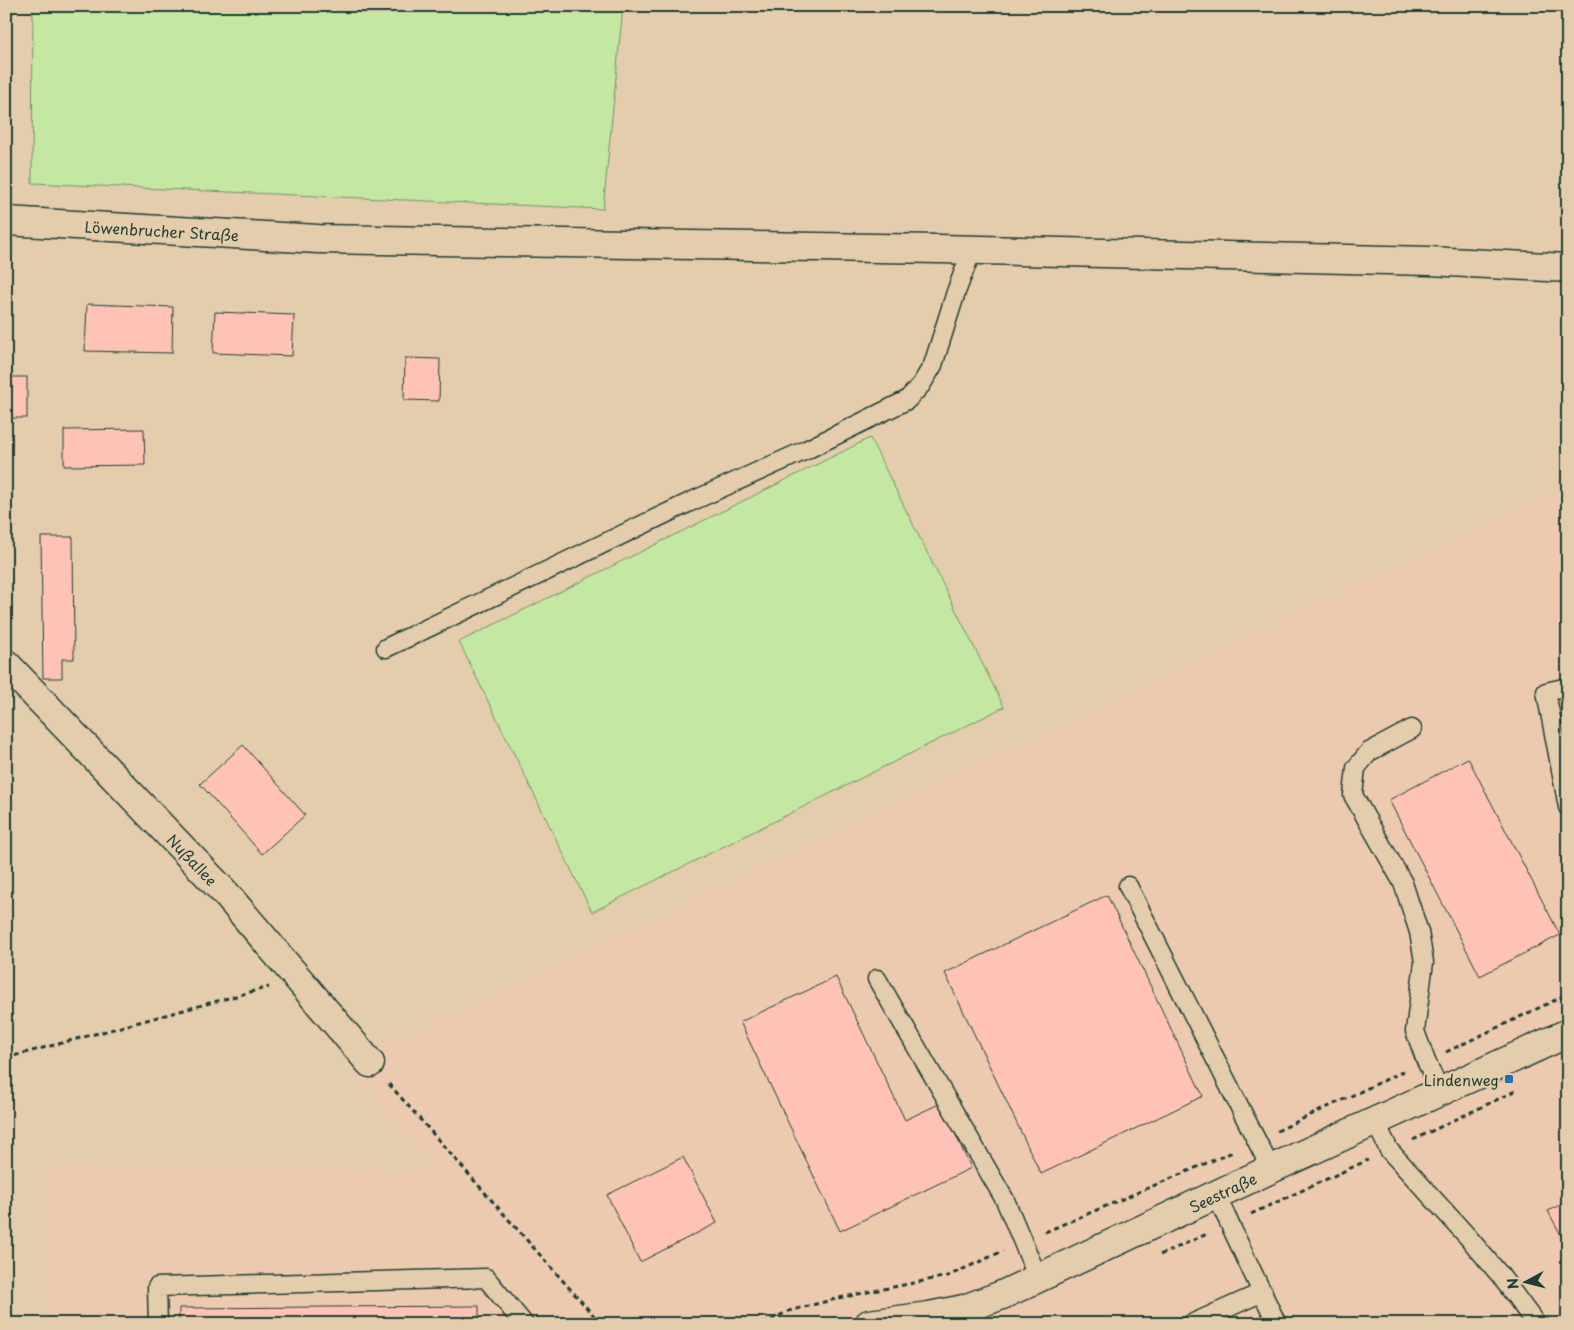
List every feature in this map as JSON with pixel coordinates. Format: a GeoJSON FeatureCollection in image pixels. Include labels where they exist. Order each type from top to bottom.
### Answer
{"type":"FeatureCollection","features":[{"type":"Feature","properties":{"kind":"street","name":"Löwenbrucher Straße"},"geometry":{"type":"LineString","coordinates":[[6,221],[318,238],[972,250],[1429,261],[1568,268]]}},
{"type":"Feature","properties":{"kind":"street","name":"Nußallee"},"geometry":{"type":"LineString","coordinates":[[6,664],[226,894],[370,1063]]}},
{"type":"Feature","properties":{"kind":"street","name":"Seestraße"},"geometry":{"type":"LineString","coordinates":[[869,1324],[930,1320],[964,1309],[1038,1278],[1374,1121],[1568,1033]]}},
{"type":"Feature","properties":{"kind":"lane"},"geometry":{"type":"LineString","coordinates":[[386,648],[688,503],[806,450],[906,400],[921,385],[933,366],[956,292],[972,250]]}},
{"type":"Feature","properties":{"kind":"lane"},"geometry":{"type":"LineString","coordinates":[[1568,687],[1546,692],[1568,807]]}},
{"type":"Feature","properties":{"kind":"lane"},"geometry":{"type":"LineString","coordinates":[[1412,729],[1370,752],[1356,768],[1353,795],[1403,883],[1420,932],[1424,962],[1415,1031],[1440,1091]]}},
{"type":"Feature","properties":{"kind":"lane"},"geometry":{"type":"LineString","coordinates":[[1128,886],[1271,1169]]}},
{"type":"Feature","properties":{"kind":"lane"},"geometry":{"type":"LineString","coordinates":[[877,979],[1005,1200],[1038,1278]]}},
{"type":"Feature","properties":{"kind":"lane"},"geometry":{"type":"LineString","coordinates":[[1374,1121],[1389,1150],[1468,1237],[1500,1275],[1536,1324]]}},
{"type":"Feature","properties":{"kind":"lane"},"geometry":{"type":"LineString","coordinates":[[1216,1195],[1277,1324]]}},
{"type":"Feature","properties":{"kind":"lane"},"geometry":{"type":"LineString","coordinates":[[158,1324],[157,1286],[486,1278],[524,1324]]}},
{"type":"Feature","properties":{"kind":"lane"},"geometry":{"type":"LineString","coordinates":[[1192,1324],[1263,1292]]}},
{"type":"Feature","properties":{"kind":"path"},"geometry":{"type":"LineString","coordinates":[[6,1058],[273,986],[302,983]]}},
{"type":"Feature","properties":{"kind":"path"},"geometry":{"type":"LineString","coordinates":[[763,1324],[789,1311],[839,1298],[948,1276],[1022,1242],[1257,1141],[1568,994]]}},
{"type":"Feature","properties":{"kind":"path"},"geometry":{"type":"LineString","coordinates":[[370,1063],[601,1324]]}},
{"type":"Feature","properties":{"kind":"path"},"geometry":{"type":"LineString","coordinates":[[1156,1257],[1457,1120],[1524,1087]]}},
{"type":"Feature","properties":{"kind":"shaded area"},"geometry":{"type":"Polygon","coordinates":[[[1568,486],[1568,1324],[48,1324],[47,1167],[435,1171],[346,1064],[1568,486]]]}},
{"type":"Feature","properties":{"kind":"green space"},"geometry":{"type":"Polygon","coordinates":[[[33,6],[623,6],[603,209],[32,183],[33,6]]]}},
{"type":"Feature","properties":{"kind":"green space"},"geometry":{"type":"Polygon","coordinates":[[[870,438],[1004,707],[592,912],[459,642],[870,438]]]}},
{"type":"Feature","properties":{"kind":"building"},"geometry":{"type":"Polygon","coordinates":[[[87,304],[173,307],[172,353],[85,351],[87,304]]]}},
{"type":"Feature","properties":{"kind":"building"},"geometry":{"type":"Polygon","coordinates":[[[215,312],[294,315],[292,356],[213,353],[215,312]]]}},
{"type":"Feature","properties":{"kind":"building"},"geometry":{"type":"Polygon","coordinates":[[[405,358],[440,359],[439,401],[404,400],[405,358]]]}},
{"type":"Feature","properties":{"kind":"building"},"geometry":{"type":"Polygon","coordinates":[[[6,377],[27,377],[27,418],[6,418],[6,377]]]}},
{"type":"Feature","properties":{"kind":"building"},"geometry":{"type":"Polygon","coordinates":[[[144,429],[145,465],[64,466],[64,430],[144,429]]]}},
{"type":"Feature","properties":{"kind":"building"},"geometry":{"type":"Polygon","coordinates":[[[41,537],[73,537],[74,659],[62,659],[62,678],[43,678],[41,537]]]}},
{"type":"Feature","properties":{"kind":"building"},"geometry":{"type":"Polygon","coordinates":[[[243,745],[305,815],[262,854],[200,784],[243,745]]]}},
{"type":"Feature","properties":{"kind":"building"},"geometry":{"type":"Polygon","coordinates":[[[1468,758],[1560,935],[1480,976],[1389,800],[1468,758]]]}},
{"type":"Feature","properties":{"kind":"building"},"geometry":{"type":"Polygon","coordinates":[[[1107,895],[1203,1096],[1041,1174],[945,973],[1107,895]]]}},
{"type":"Feature","properties":{"kind":"building"},"geometry":{"type":"Polygon","coordinates":[[[836,977],[905,1120],[941,1103],[971,1168],[840,1231],[740,1022],[836,977]]]}},
{"type":"Feature","properties":{"kind":"building"},"geometry":{"type":"Polygon","coordinates":[[[683,1157],[717,1223],[640,1262],[607,1195],[683,1157]]]}},
{"type":"Feature","properties":{"kind":"building"},"geometry":{"type":"Polygon","coordinates":[[[1568,1201],[1568,1248],[1548,1211],[1568,1201]]]}},
{"type":"Feature","properties":{"kind":"building"},"geometry":{"type":"Polygon","coordinates":[[[479,1306],[479,1324],[179,1324],[179,1308],[479,1306]]]}},
{"type":"Feature","properties":{"kind":"place","name":"Lindenweg"},"geometry":{"type":"Point","coordinates":[1509,1079]}}]}
